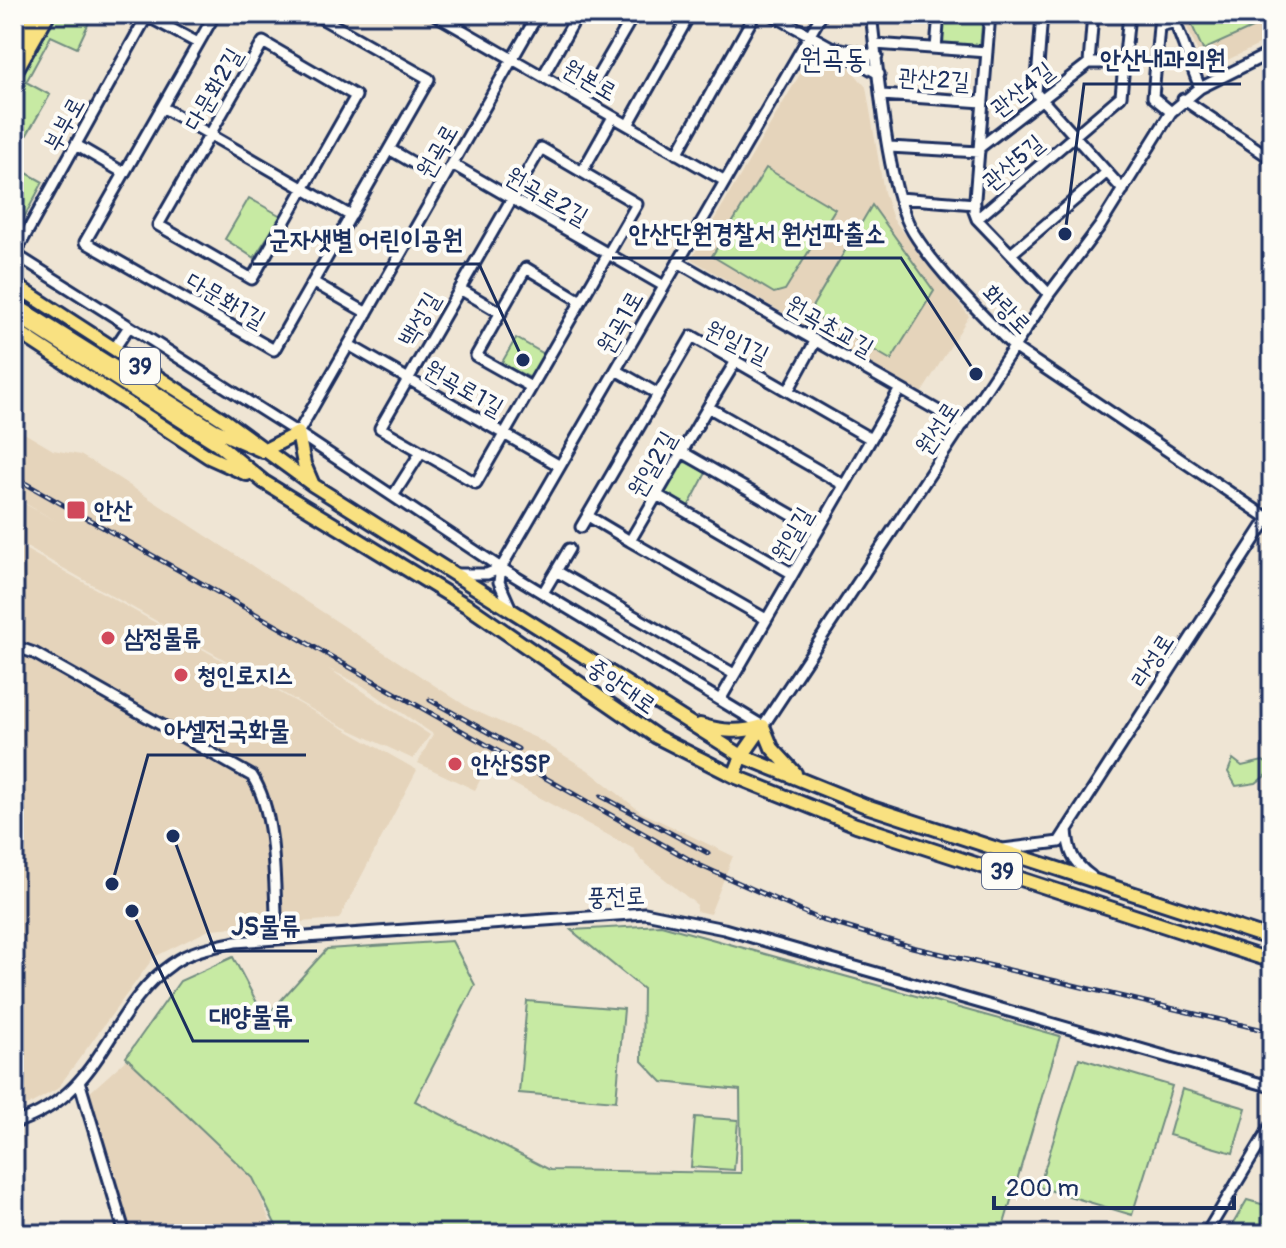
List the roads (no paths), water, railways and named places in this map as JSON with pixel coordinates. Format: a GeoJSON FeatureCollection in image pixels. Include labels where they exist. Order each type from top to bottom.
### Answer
{"type":"FeatureCollection","features":[{"type":"Feature","properties":{"kind":"main road"},"geometry":{"type":"LineString","coordinates":[[14,34],[25,14]]}},
{"type":"Feature","properties":{"kind":"main road"},"geometry":{"type":"LineString","coordinates":[[14,53],[37,14]]}},
{"type":"Feature","properties":{"kind":"main road"},"geometry":{"type":"LineString","coordinates":[[14,74],[48,14]]}},
{"type":"Feature","properties":{"kind":"main road","name":"39"},"geometry":{"type":"LineString","coordinates":[[14,284],[224,420],[313,485],[742,756],[866,806],[1272,939]]}},
{"type":"Feature","properties":{"kind":"main road"},"geometry":{"type":"LineString","coordinates":[[14,304],[215,430],[263,451],[298,433],[304,464],[313,485]]}},
{"type":"Feature","properties":{"kind":"main road","name":"중앙대로"},"geometry":{"type":"LineString","coordinates":[[14,314],[218,444],[264,482],[469,607],[657,737],[734,776],[856,825],[1272,961]]}},
{"type":"Feature","properties":{"kind":"main road","name":"39"},"geometry":{"type":"LineString","coordinates":[[14,329],[209,457],[264,482]]}},
{"type":"Feature","properties":{"kind":"main road"},"geometry":{"type":"LineString","coordinates":[[684,720],[721,732],[747,731],[763,726]]}},
{"type":"Feature","properties":{"kind":"main road"},"geometry":{"type":"LineString","coordinates":[[734,776],[742,756],[763,726]]}},
{"type":"Feature","properties":{"kind":"main road"},"geometry":{"type":"LineString","coordinates":[[763,726],[772,748],[785,766],[807,783]]}},
{"type":"Feature","properties":{"kind":"street","name":"다문화1길"},"geometry":{"type":"LineString","coordinates":[[215,14],[85,242],[274,350],[429,79],[314,14]]}},
{"type":"Feature","properties":{"kind":"street","name":"원본로"},"geometry":{"type":"LineString","coordinates":[[434,14],[725,181]]}},
{"type":"Feature","properties":{"kind":"street","name":"원곡로"},"geometry":{"type":"LineString","coordinates":[[298,433],[538,14]]}},
{"type":"Feature","properties":{"kind":"street"},"geometry":{"type":"LineString","coordinates":[[543,76],[578,14]]}},
{"type":"Feature","properties":{"kind":"street"},"geometry":{"type":"LineString","coordinates":[[584,100],[634,14]]}},
{"type":"Feature","properties":{"kind":"street"},"geometry":{"type":"LineString","coordinates":[[628,125],[690,14]]}},
{"type":"Feature","properties":{"kind":"street"},"geometry":{"type":"LineString","coordinates":[[677,154],[755,14]]}},
{"type":"Feature","properties":{"kind":"street"},"geometry":{"type":"LineString","coordinates":[[771,14],[879,74]]}},
{"type":"Feature","properties":{"kind":"street","name":"원곡1로"},"geometry":{"type":"LineString","coordinates":[[501,568],[822,14]]}},
{"type":"Feature","properties":{"kind":"street","name":"화랑로"},"geometry":{"type":"LineString","coordinates":[[871,14],[889,147],[899,198],[913,231],[981,314],[1015,348],[1271,517]]}},
{"type":"Feature","properties":{"kind":"street"},"geometry":{"type":"LineString","coordinates":[[936,48],[939,14]]}},
{"type":"Feature","properties":{"kind":"street","name":"관산2길"},"geometry":{"type":"LineString","coordinates":[[977,219],[975,204],[990,14]]}},
{"type":"Feature","properties":{"kind":"street"},"geometry":{"type":"LineString","coordinates":[[1042,14],[1036,93],[1123,190]]}},
{"type":"Feature","properties":{"kind":"street","name":"관산4길"},"geometry":{"type":"LineString","coordinates":[[979,150],[1089,63],[1093,14]]}},
{"type":"Feature","properties":{"kind":"street","name":"관산5길"},"geometry":{"type":"LineString","coordinates":[[977,219],[1121,96],[1129,14]]}},
{"type":"Feature","properties":{"kind":"street"},"geometry":{"type":"LineString","coordinates":[[148,15],[198,43]]}},
{"type":"Feature","properties":{"kind":"street","name":"부부로"},"geometry":{"type":"LineString","coordinates":[[15,254],[148,15]]}},
{"type":"Feature","properties":{"kind":"street"},"geometry":{"type":"LineString","coordinates":[[1171,112],[1153,97],[1159,26],[1174,18],[1200,88]]}},
{"type":"Feature","properties":{"kind":"street","name":"다문화2길"},"geometry":{"type":"LineString","coordinates":[[263,42],[356,96],[303,189],[252,279],[158,225],[263,42]]}},
{"type":"Feature","properties":{"kind":"street"},"geometry":{"type":"LineString","coordinates":[[875,44],[987,52]]}},
{"type":"Feature","properties":{"kind":"street"},"geometry":{"type":"LineString","coordinates":[[797,57],[836,49],[877,56]]}},
{"type":"Feature","properties":{"kind":"street","name":"원선로"},"geometry":{"type":"LineString","coordinates":[[763,726],[1049,294],[1123,190],[1171,112],[1200,88],[1272,52]]}},
{"type":"Feature","properties":{"kind":"street"},"geometry":{"type":"LineString","coordinates":[[1089,63],[1125,63]]}},
{"type":"Feature","properties":{"kind":"street","name":"관산2길"},"geometry":{"type":"LineString","coordinates":[[882,95],[983,102]]}},
{"type":"Feature","properties":{"kind":"street"},"geometry":{"type":"LineString","coordinates":[[1183,99],[1272,159]]}},
{"type":"Feature","properties":{"kind":"street"},"geometry":{"type":"LineString","coordinates":[[162,107],[351,216]]}},
{"type":"Feature","properties":{"kind":"street"},"geometry":{"type":"LineString","coordinates":[[582,172],[613,117]]}},
{"type":"Feature","properties":{"kind":"street"},"geometry":{"type":"LineString","coordinates":[[76,145],[124,173]]}},
{"type":"Feature","properties":{"kind":"street"},"geometry":{"type":"LineString","coordinates":[[889,147],[979,150]]}},
{"type":"Feature","properties":{"kind":"street","name":"백성길"},"geometry":{"type":"LineString","coordinates":[[541,148],[637,204],[476,483],[380,428],[512,198],[541,148]]}},
{"type":"Feature","properties":{"kind":"street"},"geometry":{"type":"LineString","coordinates":[[389,149],[443,180]]}},
{"type":"Feature","properties":{"kind":"street","name":"원곡로2길"},"geometry":{"type":"LineString","coordinates":[[452,164],[664,286]]}},
{"type":"Feature","properties":{"kind":"street"},"geometry":{"type":"LineString","coordinates":[[1011,254],[1106,173]]}},
{"type":"Feature","properties":{"kind":"street"},"geometry":{"type":"LineString","coordinates":[[899,198],[975,204]]}},
{"type":"Feature","properties":{"kind":"street"},"geometry":{"type":"LineString","coordinates":[[977,219],[1049,294]]}},
{"type":"Feature","properties":{"kind":"street"},"geometry":{"type":"LineString","coordinates":[[15,254],[298,433],[501,568],[763,726]]}},
{"type":"Feature","properties":{"kind":"street","name":"원곡초교길"},"geometry":{"type":"LineString","coordinates":[[678,262],[963,425]]}},
{"type":"Feature","properties":{"kind":"street"},"geometry":{"type":"LineString","coordinates":[[531,387],[476,356],[526,268],[581,301]]}},
{"type":"Feature","properties":{"kind":"street"},"geometry":{"type":"LineString","coordinates":[[313,282],[367,313]]}},
{"type":"Feature","properties":{"kind":"street"},"geometry":{"type":"LineString","coordinates":[[460,289],[501,313]]}},
{"type":"Feature","properties":{"kind":"street"},"geometry":{"type":"LineString","coordinates":[[114,349],[128,328]]}},
{"type":"Feature","properties":{"kind":"street","name":"원일1길"},"geometry":{"type":"LineString","coordinates":[[581,527],[692,336],[871,439]]}},
{"type":"Feature","properties":{"kind":"street"},"geometry":{"type":"LineString","coordinates":[[788,391],[816,340]]}},
{"type":"Feature","properties":{"kind":"street","name":"원곡로1길"},"geometry":{"type":"LineString","coordinates":[[349,345],[560,466]]}},
{"type":"Feature","properties":{"kind":"street","name":"원일2길"},"geometry":{"type":"LineString","coordinates":[[630,541],[736,361]]}},
{"type":"Feature","properties":{"kind":"street"},"geometry":{"type":"LineString","coordinates":[[616,370],[658,394]]}},
{"type":"Feature","properties":{"kind":"street","name":"원일길"},"geometry":{"type":"LineString","coordinates":[[720,700],[900,389]]}},
{"type":"Feature","properties":{"kind":"street"},"geometry":{"type":"LineString","coordinates":[[708,407],[844,485]]}},
{"type":"Feature","properties":{"kind":"street"},"geometry":{"type":"LineString","coordinates":[[393,496],[421,452]]}},
{"type":"Feature","properties":{"kind":"street"},"geometry":{"type":"LineString","coordinates":[[682,452],[818,530]]}},
{"type":"Feature","properties":{"kind":"street"},"geometry":{"type":"LineString","coordinates":[[657,495],[793,574]]}},
{"type":"Feature","properties":{"kind":"street"},"geometry":{"type":"LineString","coordinates":[[588,516],[766,619]]}},
{"type":"Feature","properties":{"kind":"street","name":"라성로"},"geometry":{"type":"LineString","coordinates":[[1067,829],[1271,517]]}},
{"type":"Feature","properties":{"kind":"street"},"geometry":{"type":"LineString","coordinates":[[543,593],[569,549]]}},
{"type":"Feature","properties":{"kind":"street"},"geometry":{"type":"LineString","coordinates":[[457,574],[487,574],[501,568]]}},
{"type":"Feature","properties":{"kind":"street"},"geometry":{"type":"LineString","coordinates":[[501,568],[499,582],[511,609]]}},
{"type":"Feature","properties":{"kind":"street"},"geometry":{"type":"LineString","coordinates":[[556,571],[734,674]]}},
{"type":"Feature","properties":{"kind":"street"},"geometry":{"type":"LineString","coordinates":[[14,646],[34,653],[252,776],[262,791],[269,827],[277,939]]}},
{"type":"Feature","properties":{"kind":"street"},"geometry":{"type":"LineString","coordinates":[[1002,849],[1059,842],[1067,829]]}},
{"type":"Feature","properties":{"kind":"street"},"geometry":{"type":"LineString","coordinates":[[1067,829],[1068,850],[1078,867],[1099,882]]}},
{"type":"Feature","properties":{"kind":"street","name":"풍전로"},"geometry":{"type":"LineString","coordinates":[[14,1123],[38,1115],[80,1084],[156,977],[173,962],[199,950],[235,942],[645,913],[724,929],[1272,1087]]}},
{"type":"Feature","properties":{"kind":"street"},"geometry":{"type":"LineString","coordinates":[[80,1084],[125,1234]]}},
{"type":"Feature","properties":{"kind":"street"},"geometry":{"type":"LineString","coordinates":[[1206,1234],[1272,1124]]}},
{"type":"Feature","properties":{"kind":"railway"},"geometry":{"type":"LineString","coordinates":[[14,477],[699,865],[819,919],[912,947],[1272,1032]]}},
{"type":"Feature","properties":{"kind":"railway"},"geometry":{"type":"LineString","coordinates":[[430,700],[518,749]]}},
{"type":"Feature","properties":{"kind":"railway"},"geometry":{"type":"LineString","coordinates":[[601,796],[708,853]]}},
{"type":"Feature","properties":{"kind":"place","name":"안산내과의원"},"geometry":{"type":"Point","coordinates":[1065,234]}},
{"type":"Feature","properties":{"kind":"place","name":"군자샛별 어린이공원"},"geometry":{"type":"Point","coordinates":[523,360]}},
{"type":"Feature","properties":{"kind":"place","name":"안산단원경찰서 원선파출소"},"geometry":{"type":"Point","coordinates":[976,374]}},
{"type":"Feature","properties":{"kind":"place","name":"안산"},"geometry":{"type":"Point","coordinates":[76,510]}},
{"type":"Feature","properties":{"kind":"place","name":"삼정물류"},"geometry":{"type":"Point","coordinates":[108,638]}},
{"type":"Feature","properties":{"kind":"place","name":"청인로지스"},"geometry":{"type":"Point","coordinates":[181,675]}},
{"type":"Feature","properties":{"kind":"place","name":"안산SSP"},"geometry":{"type":"Point","coordinates":[455,764]}},
{"type":"Feature","properties":{"kind":"place","name":"JS물류"},"geometry":{"type":"Point","coordinates":[173,836]}},
{"type":"Feature","properties":{"kind":"place","name":"아셀전국화물"},"geometry":{"type":"Point","coordinates":[112,884]}},
{"type":"Feature","properties":{"kind":"place","name":"대양물류"},"geometry":{"type":"Point","coordinates":[132,911]}},
{"type":"Feature","properties":{"kind":"district","name":"원곡동"},"geometry":{"type":"Point","coordinates":[833,58]}}]}
